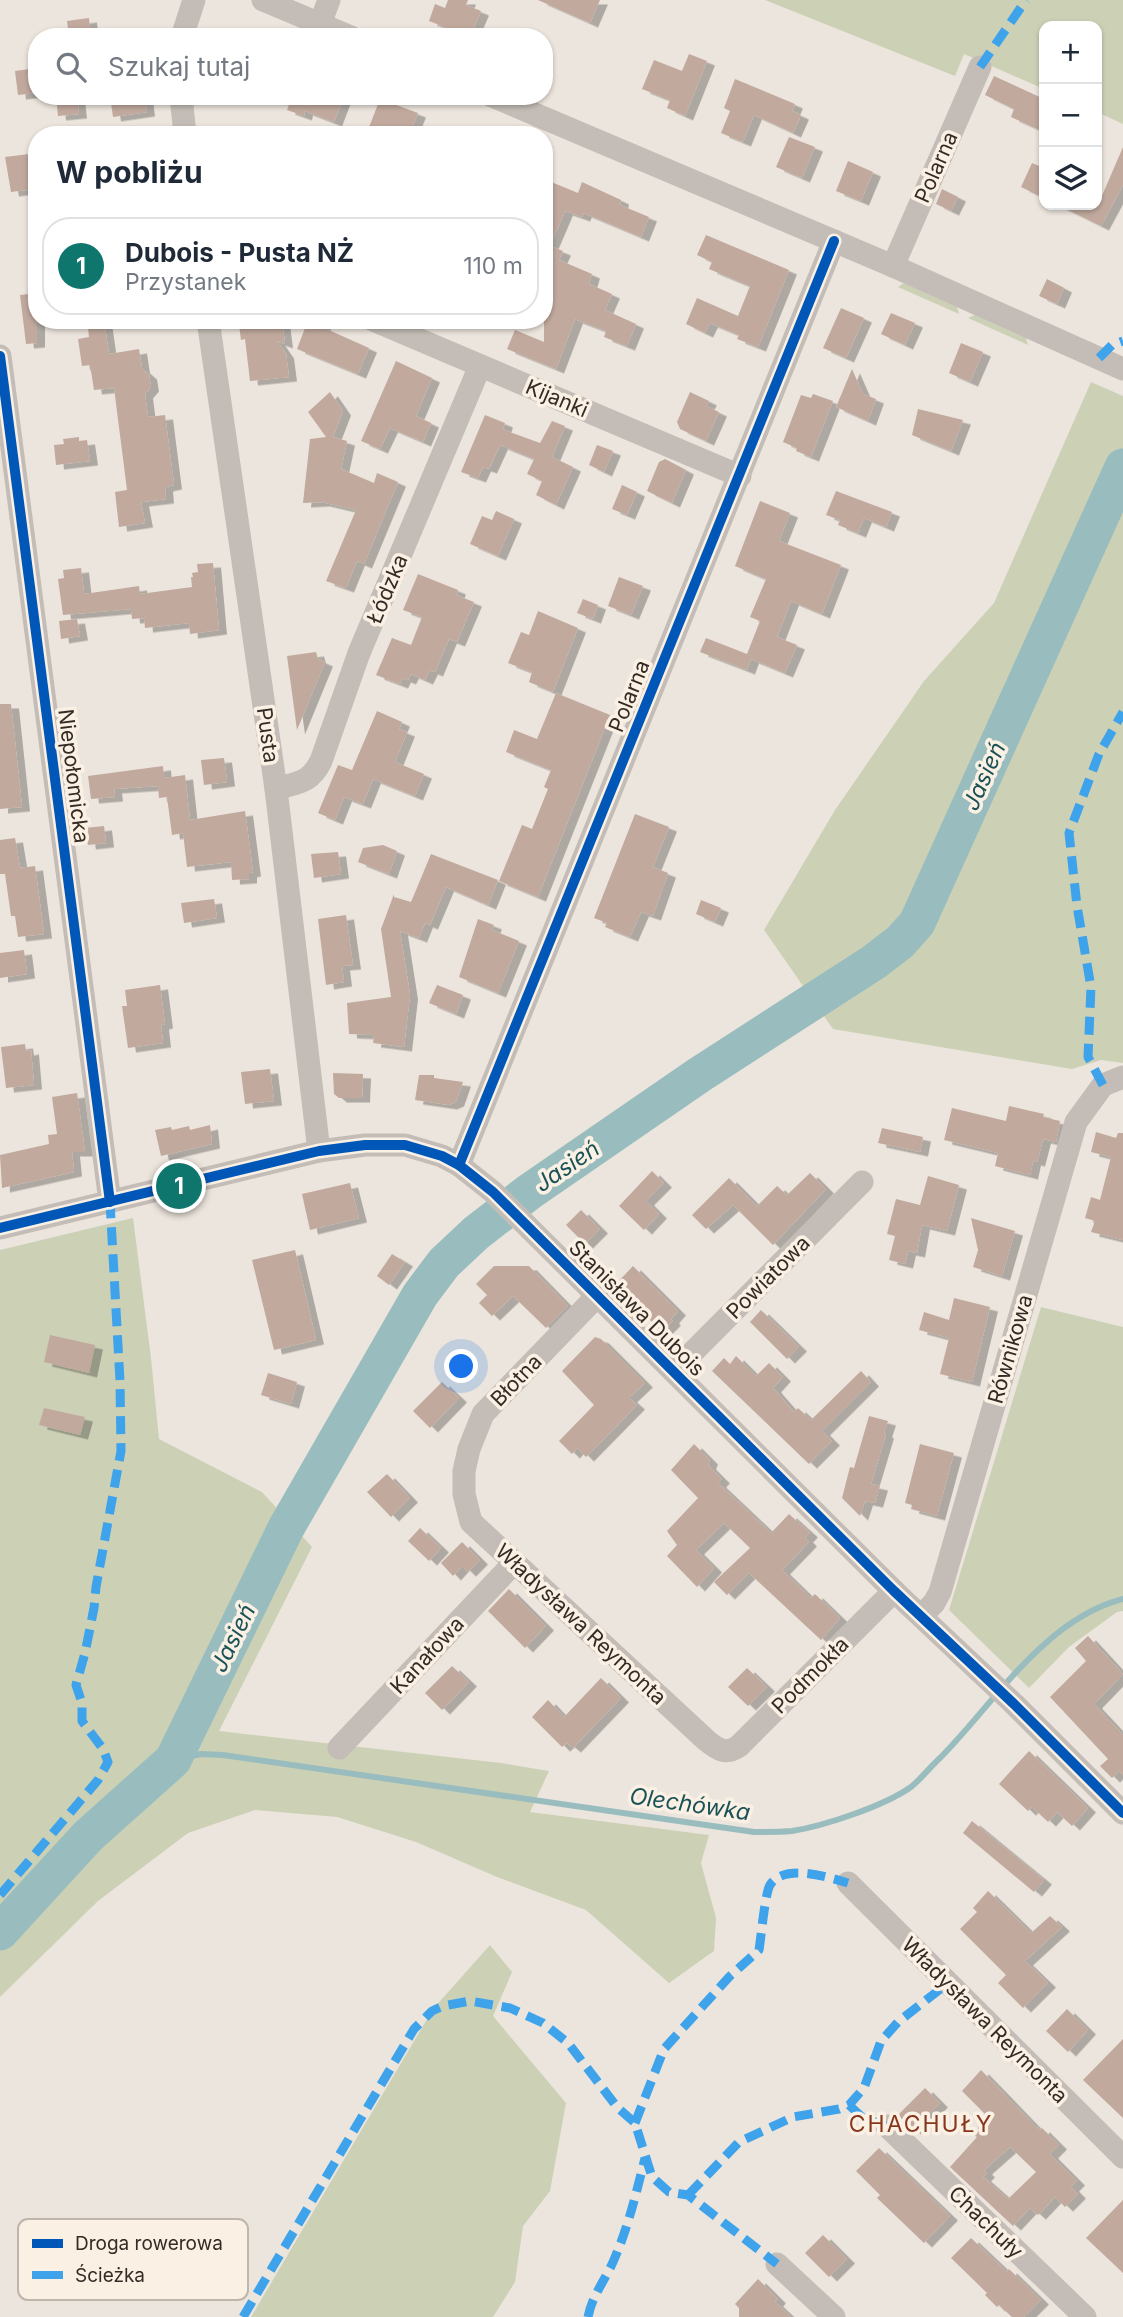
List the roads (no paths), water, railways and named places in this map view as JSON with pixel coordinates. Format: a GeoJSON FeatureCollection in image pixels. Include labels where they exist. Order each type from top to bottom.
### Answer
{"type":"FeatureCollection","features":[{"type":"Feature","properties":{"kind":"street"},"geometry":{"type":"LineString","coordinates":[[185,28],[194,0]]}},
{"type":"Feature","properties":{"kind":"street"},"geometry":{"type":"LineString","coordinates":[[263,0],[330,28]]}},
{"type":"Feature","properties":{"kind":"street"},"geometry":{"type":"LineString","coordinates":[[320,24],[328,0]]}},
{"type":"Feature","properties":{"kind":"street","name":"Polarna"},"geometry":{"type":"LineString","coordinates":[[893,266],[979,67]]}},
{"type":"Feature","properties":{"kind":"street"},"geometry":{"type":"LineString","coordinates":[[182,105],[184,126]]}},
{"type":"Feature","properties":{"kind":"street"},"geometry":{"type":"LineString","coordinates":[[513,105],[893,266],[1121,368]]}},
{"type":"Feature","properties":{"kind":"street","name":"Polarna"},"geometry":{"type":"LineString","coordinates":[[459,1165],[834,241]]}},
{"type":"Feature","properties":{"kind":"street","name":"Pusta"},"geometry":{"type":"LineString","coordinates":[[209,329],[276,789],[319,1151]]}},
{"type":"Feature","properties":{"kind":"street","name":"Kijanki"},"geometry":{"type":"LineString","coordinates":[[394,329],[740,475]]}},
{"type":"Feature","properties":{"kind":"street","name":"Niepołomicka"},"geometry":{"type":"LineString","coordinates":[[0,356],[110,1202]]}},
{"type":"Feature","properties":{"kind":"street","name":"Łódzka"},"geometry":{"type":"LineString","coordinates":[[276,789],[309,779],[321,761],[359,653],[480,366]]}},
{"type":"Feature","properties":{"kind":"street","name":"Równikowa"},"geometry":{"type":"LineString","coordinates":[[922,1615],[940,1592],[1070,1140],[1082,1113],[1113,1081]]}},
{"type":"Feature","properties":{"kind":"street","name":"Stanisława Dubois"},"geometry":{"type":"LineString","coordinates":[[0,1228],[319,1151],[354,1146],[405,1145],[442,1156],[459,1165],[493,1192],[894,1591],[1014,1704],[1123,1813]]}},
{"type":"Feature","properties":{"kind":"street","name":"Powiatowa"},"geometry":{"type":"LineString","coordinates":[[674,1371],[862,1182]]}},
{"type":"Feature","properties":{"kind":"street","name":"Błotna"},"geometry":{"type":"LineString","coordinates":[[471,1522],[464,1493],[464,1471],[469,1449],[483,1414],[598,1295]]}},
{"type":"Feature","properties":{"kind":"street","name":"Władysława Reymonta"},"geometry":{"type":"LineString","coordinates":[[471,1522],[706,1740],[723,1751]]}},
{"type":"Feature","properties":{"kind":"street","name":"Kanałowa"},"geometry":{"type":"LineString","coordinates":[[339,1748],[514,1563]]}},
{"type":"Feature","properties":{"kind":"street","name":"Podmokła"},"geometry":{"type":"LineString","coordinates":[[723,1751],[731,1751],[739,1746],[894,1591]]}},
{"type":"Feature","properties":{"kind":"street","name":"Władysława Reymonta"},"geometry":{"type":"LineString","coordinates":[[848,1883],[1123,2157]]}},
{"type":"Feature","properties":{"kind":"street","name":"Chachuły"},"geometry":{"type":"LineString","coordinates":[[887,2126],[1085,2317]]}},
{"type":"Feature","properties":{"kind":"street"},"geometry":{"type":"LineString","coordinates":[[777,2264],[834,2317]]}},
{"type":"Feature","properties":{"kind":"waterway","name":"Jasień"},"geometry":{"type":"LineString","coordinates":[[0,1932],[88,1836],[173,1760],[286,1528],[420,1295],[444,1263],[476,1233],[529,1192],[699,1075],[874,962],[900,942],[917,923],[1123,467]]}},
{"type":"Feature","properties":{"kind":"waterway","name":"Olechówka"},"geometry":{"type":"LineString","coordinates":[[173,1760],[201,1754],[223,1755],[754,1832],[792,1831],[853,1814],[886,1801],[911,1787],[1045,1643],[1069,1624],[1095,1609],[1123,1599]]}},
{"type":"Feature","properties":{"kind":"place","name":"Dubois - Pusta NŻ"},"geometry":{"type":"Point","coordinates":[179,1186]}},
{"type":"Feature","properties":{"kind":"district","name":"CHACHUŁY"},"geometry":{"type":"Point","coordinates":[921,2124]}}]}
